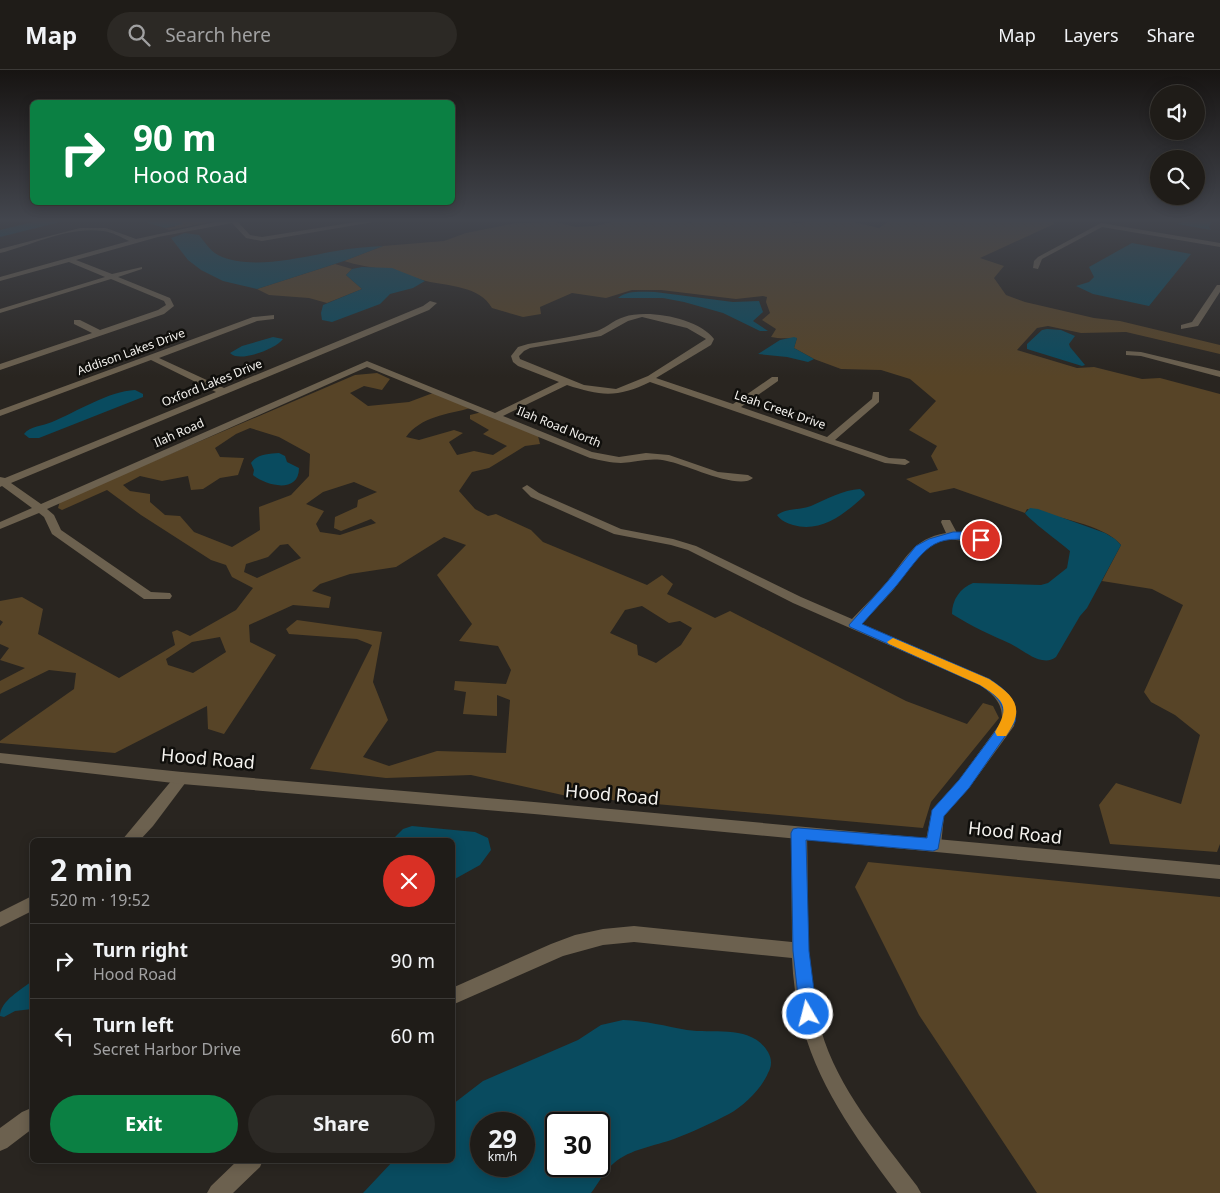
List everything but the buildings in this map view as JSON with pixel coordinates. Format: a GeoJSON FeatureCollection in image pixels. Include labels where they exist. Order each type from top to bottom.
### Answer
{"type":"FeatureCollection","features":[{"type":"Feature","properties":{"kind":"street"},"geometry":{"type":"LineString","coordinates":[[0,279],[26,271]]}},
{"type":"Feature","properties":{"kind":"street"},"geometry":{"type":"LineString","coordinates":[[3,363],[161,312],[168,308],[170,304],[167,300],[98,271]]}},
{"type":"Feature","properties":{"kind":"street"},"geometry":{"type":"LineString","coordinates":[[0,311],[129,271]]}},
{"type":"Feature","properties":{"kind":"street"},"geometry":{"type":"LineString","coordinates":[[1184,326],[1195,324],[1220,287]]}},
{"type":"Feature","properties":{"kind":"street","name":"Oxford Lakes Drive"},"geometry":{"type":"LineString","coordinates":[[1,482],[224,392],[426,308],[433,303]]}},
{"type":"Feature","properties":{"kind":"street","name":"Addison Lakes Drive"},"geometry":{"type":"LineString","coordinates":[[0,413],[256,319],[271,317]]}},
{"type":"Feature","properties":{"kind":"street"},"geometry":{"type":"LineString","coordinates":[[632,317],[660,317],[706,333],[710,340],[708,343],[648,378],[631,388],[616,392],[599,392],[521,364],[516,360],[515,356],[521,349],[528,346],[598,334],[632,317]]}},
{"type":"Feature","properties":{"kind":"street"},"geometry":{"type":"LineString","coordinates":[[77,322],[99,333]]}},
{"type":"Feature","properties":{"kind":"street"},"geometry":{"type":"LineString","coordinates":[[1129,353],[1141,354],[1220,374]]}},
{"type":"Feature","properties":{"kind":"street"},"geometry":{"type":"LineString","coordinates":[[152,357],[224,392]]}},
{"type":"Feature","properties":{"kind":"street","name":"Ilah Road North"},"geometry":{"type":"LineString","coordinates":[[367,364],[606,459],[619,460],[646,456],[664,457],[679,460],[718,475],[748,478]]}},
{"type":"Feature","properties":{"kind":"street","name":"Ilah Road"},"geometry":{"type":"LineString","coordinates":[[0,526],[367,364]]}},
{"type":"Feature","properties":{"kind":"street","name":"Leah Creek Drive"},"geometry":{"type":"LineString","coordinates":[[648,378],[888,461],[905,462]]}},
{"type":"Feature","properties":{"kind":"street"},"geometry":{"type":"LineString","coordinates":[[734,408],[775,379]]}},
{"type":"Feature","properties":{"kind":"street"},"geometry":{"type":"LineString","coordinates":[[501,417],[520,411],[530,401],[568,381]]}},
{"type":"Feature","properties":{"kind":"street"},"geometry":{"type":"LineString","coordinates":[[829,440],[876,400],[876,394]]}},
{"type":"Feature","properties":{"kind":"street"},"geometry":{"type":"LineString","coordinates":[[1,482],[49,515],[56,532],[148,596],[166,596]]}},
{"type":"Feature","properties":{"kind":"street"},"geometry":{"type":"LineString","coordinates":[[527,488],[535,496],[618,532],[673,542],[692,548],[797,600],[985,682],[998,691],[1008,701],[1011,711],[1009,722],[964,784],[937,814],[933,845]]}},
{"type":"Feature","properties":{"kind":"street"},"geometry":{"type":"LineString","coordinates":[[946,522],[953,535]]}},
{"type":"Feature","properties":{"kind":"street"},"geometry":{"type":"LineString","coordinates":[[854,625],[892,584],[919,548],[932,541],[953,535],[969,535],[992,544]]}},
{"type":"Feature","properties":{"kind":"street","name":"Hood Road"},"geometry":{"type":"LineString","coordinates":[[0,758],[182,778],[534,808],[1220,872]]}},
{"type":"Feature","properties":{"kind":"street"},"geometry":{"type":"LineString","coordinates":[[134,838],[182,778]]}},
{"type":"Feature","properties":{"kind":"street"},"geometry":{"type":"LineString","coordinates":[[798,833],[801,951],[806,1004],[810,1024],[822,1058],[856,1121],[910,1193]]}},
{"type":"Feature","properties":{"kind":"street"},"geometry":{"type":"LineString","coordinates":[[0,920],[30,903]]}},
{"type":"Feature","properties":{"kind":"street"},"geometry":{"type":"LineString","coordinates":[[455,997],[575,943],[619,934],[647,934],[801,951]]}},
{"type":"Feature","properties":{"kind":"street"},"geometry":{"type":"LineString","coordinates":[[0,1142],[29,1119]]}},
{"type":"Feature","properties":{"kind":"street"},"geometry":{"type":"LineString","coordinates":[[218,1193],[250,1163]]}},
{"type":"Feature","properties":{"kind":"shaded area"},"geometry":{"type":"Polygon","coordinates":[[[312,271],[350,271],[346,275],[362,289],[327,303],[309,298],[269,295],[257,289],[312,271]]]}},
{"type":"Feature","properties":{"kind":"shaded area"},"geometry":{"type":"Polygon","coordinates":[[[394,271],[999,271],[994,278],[1006,295],[1025,302],[1094,318],[1120,321],[1220,345],[1220,354],[1126,332],[1081,333],[1048,326],[1037,328],[1017,350],[1077,368],[1094,367],[1142,379],[1160,378],[1220,394],[1220,844],[1217,852],[1110,844],[1099,805],[1116,783],[1181,804],[1200,735],[1175,715],[1151,702],[1144,692],[1183,605],[1152,589],[1102,581],[1121,545],[1113,538],[1091,526],[1027,509],[1025,513],[954,488],[930,493],[906,479],[938,470],[931,456],[937,446],[909,430],[936,401],[910,379],[881,370],[841,369],[814,359],[794,348],[797,338],[771,337],[776,329],[762,320],[770,313],[766,302],[767,297],[763,296],[736,299],[661,290],[632,290],[606,298],[572,293],[540,307],[541,314],[523,317],[492,308],[480,295],[472,291],[426,281],[394,271]]]}},
{"type":"Feature","properties":{"kind":"shaded area"},"geometry":{"type":"Polygon","coordinates":[[[377,373],[390,379],[382,390],[364,386],[350,393],[368,406],[409,402],[433,393],[471,408],[435,417],[419,425],[406,437],[419,440],[454,430],[463,433],[449,442],[457,455],[474,451],[493,455],[507,446],[483,434],[489,430],[470,419],[470,415],[482,412],[538,436],[540,444],[525,446],[489,468],[472,472],[459,491],[475,509],[488,516],[496,514],[531,530],[543,542],[647,585],[662,575],[673,584],[667,594],[715,618],[730,611],[906,701],[967,724],[983,703],[993,706],[999,718],[931,802],[923,828],[567,796],[471,775],[386,778],[310,769],[372,645],[357,639],[289,634],[286,629],[297,620],[382,632],[373,682],[388,720],[363,757],[389,766],[437,751],[506,753],[510,700],[497,695],[497,716],[463,714],[466,692],[454,690],[455,681],[506,684],[511,670],[498,646],[459,641],[472,624],[437,575],[466,545],[444,537],[396,567],[350,574],[320,584],[312,591],[331,597],[329,608],[293,605],[249,625],[250,642],[276,655],[224,734],[208,729],[207,706],[115,753],[0,743],[0,741],[74,689],[76,673],[49,670],[0,694],[0,681],[25,668],[0,660],[9,648],[0,644],[0,626],[3,622],[0,620],[0,601],[22,597],[43,609],[38,634],[119,678],[175,645],[172,632],[177,630],[190,636],[236,610],[253,588],[232,577],[226,565],[211,560],[141,515],[107,490],[62,510],[58,508],[60,501],[355,375],[377,373]],[[250,428],[236,434],[215,448],[220,457],[244,458],[238,475],[220,478],[203,489],[191,490],[188,476],[162,481],[140,476],[123,485],[130,491],[150,494],[150,502],[165,515],[180,516],[194,532],[232,547],[260,530],[259,507],[291,495],[309,476],[310,454],[279,437],[250,428]],[[354,482],[323,492],[306,504],[324,511],[316,524],[320,532],[340,535],[376,523],[371,519],[341,531],[334,528],[335,517],[357,507],[358,500],[377,492],[354,482]],[[288,544],[280,545],[268,557],[246,564],[244,572],[257,578],[301,558],[288,544]],[[642,606],[625,610],[610,633],[637,645],[638,655],[656,663],[681,645],[692,628],[680,621],[669,623],[642,606]],[[220,637],[192,642],[166,659],[168,665],[193,673],[226,652],[220,637]]]}},
{"type":"Feature","properties":{"kind":"shaded area"},"geometry":{"type":"Polygon","coordinates":[[[868,862],[1220,897],[1220,1193],[1037,1193],[919,1015],[855,887],[868,862]]]}},
{"type":"Feature","properties":{"kind":"water"},"geometry":{"type":"Polygon","coordinates":[[[204,271],[312,271],[257,289],[223,281],[204,271]]]}},
{"type":"Feature","properties":{"kind":"water"},"geometry":{"type":"Polygon","coordinates":[[[350,271],[401,271],[425,281],[413,288],[390,294],[380,304],[332,322],[322,320],[323,305],[362,289],[346,275],[350,271]]]}},
{"type":"Feature","properties":{"kind":"water"},"geometry":{"type":"Polygon","coordinates":[[[1091,271],[1177,271],[1149,306],[1093,294],[1076,286],[1089,282],[1094,277],[1091,271]]]}},
{"type":"Feature","properties":{"kind":"water"},"geometry":{"type":"Polygon","coordinates":[[[655,292],[733,302],[759,301],[763,312],[753,321],[768,331],[760,331],[723,313],[684,302],[663,298],[618,298],[630,293],[655,292]]]}},
{"type":"Feature","properties":{"kind":"water"},"geometry":{"type":"Polygon","coordinates":[[[1042,330],[1061,330],[1075,336],[1069,344],[1070,347],[1085,365],[1082,366],[1027,349],[1027,344],[1042,330]]]}},
{"type":"Feature","properties":{"kind":"water"},"geometry":{"type":"Polygon","coordinates":[[[273,337],[283,339],[273,347],[257,354],[235,356],[230,353],[242,346],[273,337]]]}},
{"type":"Feature","properties":{"kind":"water"},"geometry":{"type":"Polygon","coordinates":[[[797,338],[794,348],[814,359],[808,362],[787,357],[758,354],[780,340],[797,338]]]}},
{"type":"Feature","properties":{"kind":"water"},"geometry":{"type":"Polygon","coordinates":[[[135,390],[143,394],[143,397],[39,438],[29,438],[24,434],[30,429],[52,422],[114,394],[135,390]]]}},
{"type":"Feature","properties":{"kind":"water"},"geometry":{"type":"Polygon","coordinates":[[[279,453],[285,456],[287,462],[299,468],[298,476],[294,482],[288,485],[273,484],[253,475],[254,470],[251,463],[253,460],[263,455],[279,453]]]}},
{"type":"Feature","properties":{"kind":"water"},"geometry":{"type":"Polygon","coordinates":[[[860,489],[865,495],[841,515],[823,524],[803,527],[786,523],[777,515],[785,511],[811,506],[841,493],[860,489]]]}},
{"type":"Feature","properties":{"kind":"water"},"geometry":{"type":"Polygon","coordinates":[[[1030,508],[1038,509],[1105,533],[1121,545],[1087,608],[1080,616],[1056,657],[1051,660],[1042,660],[1034,657],[952,614],[953,604],[958,595],[964,588],[973,583],[1041,585],[1048,583],[1067,568],[1070,551],[1027,516],[1025,513],[1030,508]]]}},
{"type":"Feature","properties":{"kind":"water"},"geometry":{"type":"Polygon","coordinates":[[[412,826],[475,832],[488,838],[491,850],[480,865],[455,879],[455,838],[394,838],[403,829],[412,826]]]}},
{"type":"Feature","properties":{"kind":"water"},"geometry":{"type":"Polygon","coordinates":[[[30,982],[30,1009],[15,1011],[4,1017],[0,1016],[7,1000],[30,982]]]}},
{"type":"Feature","properties":{"kind":"water"},"geometry":{"type":"Polygon","coordinates":[[[623,1020],[687,1030],[742,1034],[752,1037],[761,1043],[771,1060],[765,1079],[757,1090],[735,1111],[674,1139],[627,1154],[610,1167],[610,1112],[545,1112],[545,1177],[602,1177],[591,1193],[363,1193],[391,1163],[455,1163],[455,1102],[483,1081],[578,1040],[601,1025],[623,1020]]]}},
{"type":"Feature","properties":{"kind":"slow traffic"},"geometry":{"type":"LineString","coordinates":[[893,642],[985,682],[998,691],[1008,701],[1011,711],[1009,722],[1001,732]]}},
{"type":"Feature","properties":{"kind":"route"},"geometry":{"type":"LineString","coordinates":[[808,1014],[801,951],[798,833],[933,845],[937,814],[964,784],[1009,722],[1011,711],[1008,701],[985,682],[854,625],[892,584],[919,548],[932,541],[953,535],[969,535],[981,540]]}}]}
